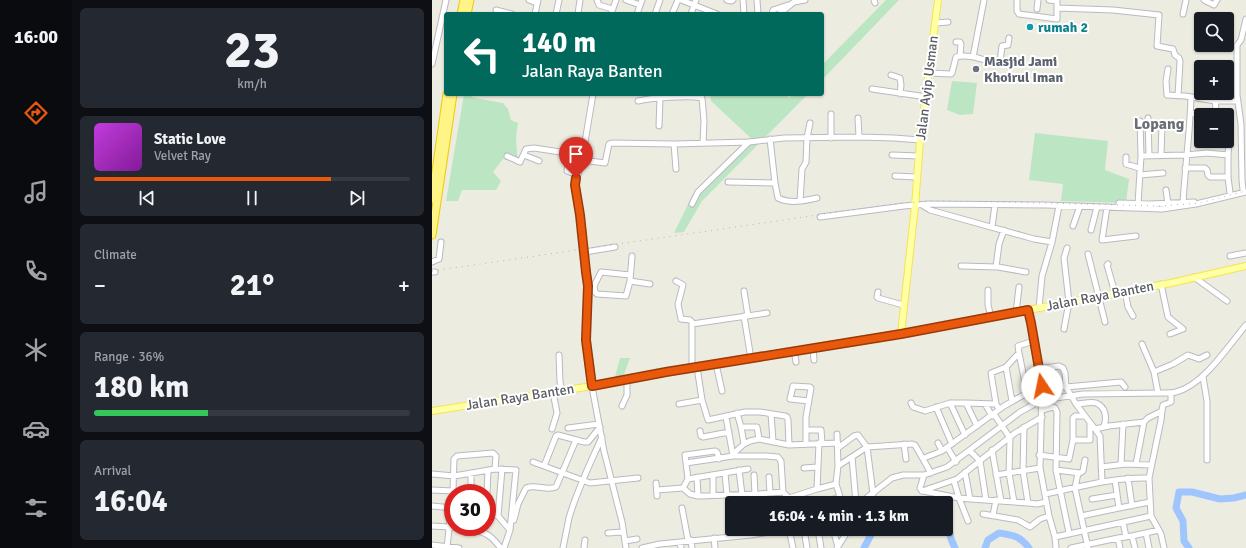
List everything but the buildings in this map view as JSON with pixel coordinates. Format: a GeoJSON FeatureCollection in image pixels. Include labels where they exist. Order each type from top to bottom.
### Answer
{"type":"FeatureCollection","features":[{"type":"Feature","properties":{"kind":"highway"},"geometry":{"type":"LineString","coordinates":[[461,12],[464,0]]}},
{"type":"Feature","properties":{"kind":"highway"},"geometry":{"type":"LineString","coordinates":[[467,12],[470,0]]}},
{"type":"Feature","properties":{"kind":"highway"},"geometry":{"type":"LineString","coordinates":[[432,199],[447,96]]}},
{"type":"Feature","properties":{"kind":"highway"},"geometry":{"type":"LineString","coordinates":[[432,235],[453,96]]}},
{"type":"Feature","properties":{"kind":"main road","name":"Jalan Ayip Usman"},"geometry":{"type":"LineString","coordinates":[[901,334],[915,206],[916,176],[938,0]]}},
{"type":"Feature","properties":{"kind":"main road","name":"Jalan Raya Banten"},"geometry":{"type":"LineString","coordinates":[[432,411],[592,386],[750,357],[901,334],[1016,313],[1246,266]]}},
{"type":"Feature","properties":{"kind":"street"},"geometry":{"type":"LineString","coordinates":[[432,64],[446,0]]}},
{"type":"Feature","properties":{"kind":"street"},"geometry":{"type":"LineString","coordinates":[[529,0],[538,1],[535,12]]}},
{"type":"Feature","properties":{"kind":"street"},"geometry":{"type":"LineString","coordinates":[[556,12],[559,0]]}},
{"type":"Feature","properties":{"kind":"street"},"geometry":{"type":"LineString","coordinates":[[578,12],[580,0]]}},
{"type":"Feature","properties":{"kind":"street"},"geometry":{"type":"LineString","coordinates":[[597,0],[599,5],[613,12],[616,0]]}},
{"type":"Feature","properties":{"kind":"street"},"geometry":{"type":"LineString","coordinates":[[626,0],[641,3]]}},
{"type":"Feature","properties":{"kind":"street"},"geometry":{"type":"LineString","coordinates":[[656,12],[660,0]]}},
{"type":"Feature","properties":{"kind":"street"},"geometry":{"type":"LineString","coordinates":[[673,12],[678,0]]}},
{"type":"Feature","properties":{"kind":"street"},"geometry":{"type":"LineString","coordinates":[[681,0],[695,3],[713,12]]}},
{"type":"Feature","properties":{"kind":"street"},"geometry":{"type":"LineString","coordinates":[[727,0],[731,2],[733,0]]}},
{"type":"Feature","properties":{"kind":"street"},"geometry":{"type":"LineString","coordinates":[[743,0],[744,12]]}},
{"type":"Feature","properties":{"kind":"street"},"geometry":{"type":"LineString","coordinates":[[757,0],[758,12]]}},
{"type":"Feature","properties":{"kind":"street"},"geometry":{"type":"LineString","coordinates":[[772,12],[773,10],[792,2],[805,0]]}},
{"type":"Feature","properties":{"kind":"street"},"geometry":{"type":"LineString","coordinates":[[973,57],[984,0]]}},
{"type":"Feature","properties":{"kind":"street"},"geometry":{"type":"LineString","coordinates":[[1017,0],[1017,10],[1019,14],[1057,19],[1057,1],[1049,0]]}},
{"type":"Feature","properties":{"kind":"street"},"geometry":{"type":"LineString","coordinates":[[1037,9],[1038,0]]}},
{"type":"Feature","properties":{"kind":"street"},"geometry":{"type":"LineString","coordinates":[[1183,14],[1186,0]]}},
{"type":"Feature","properties":{"kind":"street"},"geometry":{"type":"LineString","coordinates":[[1204,0],[1214,5],[1217,0]]}},
{"type":"Feature","properties":{"kind":"street"},"geometry":{"type":"LineString","coordinates":[[781,12],[792,2]]}},
{"type":"Feature","properties":{"kind":"street"},"geometry":{"type":"LineString","coordinates":[[1058,8],[1113,10],[1157,14],[1160,17],[1157,46],[1173,49],[1175,55],[1180,61],[1178,96]]}},
{"type":"Feature","properties":{"kind":"street"},"geometry":{"type":"LineString","coordinates":[[496,10],[504,12]]}},
{"type":"Feature","properties":{"kind":"street"},"geometry":{"type":"LineString","coordinates":[[1245,190],[1242,174],[1244,124],[1238,101],[1236,56],[1237,45],[1244,41],[1246,19]]}},
{"type":"Feature","properties":{"kind":"street"},"geometry":{"type":"LineString","coordinates":[[936,22],[948,22]]}},
{"type":"Feature","properties":{"kind":"street"},"geometry":{"type":"LineString","coordinates":[[930,73],[952,73],[956,57],[960,56],[973,57],[999,64],[1002,46],[1008,45],[1009,38]]}},
{"type":"Feature","properties":{"kind":"street"},"geometry":{"type":"LineString","coordinates":[[956,42],[961,43],[960,56]]}},
{"type":"Feature","properties":{"kind":"street"},"geometry":{"type":"LineString","coordinates":[[1168,69],[1167,95],[1215,101],[1238,101]]}},
{"type":"Feature","properties":{"kind":"street"},"geometry":{"type":"LineString","coordinates":[[891,75],[900,78],[900,94]]}},
{"type":"Feature","properties":{"kind":"street"},"geometry":{"type":"LineString","coordinates":[[872,89],[927,97]]}},
{"type":"Feature","properties":{"kind":"street"},"geometry":{"type":"LineString","coordinates":[[593,96],[582,160],[575,185],[585,252],[588,286],[586,340],[599,425],[626,548]]}},
{"type":"Feature","properties":{"kind":"street"},"geometry":{"type":"LineString","coordinates":[[1183,203],[1192,97]]}},
{"type":"Feature","properties":{"kind":"street"},"geometry":{"type":"LineString","coordinates":[[660,98],[660,126]]}},
{"type":"Feature","properties":{"kind":"street"},"geometry":{"type":"LineString","coordinates":[[638,101],[660,98],[702,98],[704,121],[703,143]]}},
{"type":"Feature","properties":{"kind":"street"},"geometry":{"type":"LineString","coordinates":[[1215,101],[1216,108]]}},
{"type":"Feature","properties":{"kind":"street"},"geometry":{"type":"LineString","coordinates":[[831,114],[832,138]]}},
{"type":"Feature","properties":{"kind":"street"},"geometry":{"type":"LineString","coordinates":[[858,118],[859,137]]}},
{"type":"Feature","properties":{"kind":"street"},"geometry":{"type":"LineString","coordinates":[[1148,118],[1149,156]]}},
{"type":"Feature","properties":{"kind":"street"},"geometry":{"type":"LineString","coordinates":[[1138,204],[1139,168],[1141,156],[1140,122]]}},
{"type":"Feature","properties":{"kind":"street"},"geometry":{"type":"LineString","coordinates":[[800,201],[801,173],[806,162],[807,138],[810,123]]}},
{"type":"Feature","properties":{"kind":"street"},"geometry":{"type":"LineString","coordinates":[[1161,155],[1162,126]]}},
{"type":"Feature","properties":{"kind":"street"},"geometry":{"type":"LineString","coordinates":[[582,160],[605,163],[610,143],[674,144],[749,142],[770,139],[859,137],[920,140]]}},
{"type":"Feature","properties":{"kind":"street"},"geometry":{"type":"LineString","coordinates":[[770,139],[778,198],[787,201],[800,201],[817,198]]}},
{"type":"Feature","properties":{"kind":"street"},"geometry":{"type":"LineString","coordinates":[[692,204],[698,192],[749,142]]}},
{"type":"Feature","properties":{"kind":"street"},"geometry":{"type":"LineString","coordinates":[[674,144],[676,169]]}},
{"type":"Feature","properties":{"kind":"street"},"geometry":{"type":"LineString","coordinates":[[507,156],[520,162],[525,150],[529,148],[567,153],[569,155],[567,171],[577,175]]}},
{"type":"Feature","properties":{"kind":"street"},"geometry":{"type":"LineString","coordinates":[[1229,148],[1228,177],[1230,193]]}},
{"type":"Feature","properties":{"kind":"street"},"geometry":{"type":"LineString","coordinates":[[1141,156],[1207,153],[1228,155]]}},
{"type":"Feature","properties":{"kind":"street"},"geometry":{"type":"LineString","coordinates":[[524,155],[540,161]]}},
{"type":"Feature","properties":{"kind":"street"},"geometry":{"type":"LineString","coordinates":[[892,155],[919,156]]}},
{"type":"Feature","properties":{"kind":"street"},"geometry":{"type":"LineString","coordinates":[[1126,157],[1126,164],[1139,168]]}},
{"type":"Feature","properties":{"kind":"street"},"geometry":{"type":"LineString","coordinates":[[1185,168],[1205,168],[1208,176],[1210,177],[1228,177]]}},
{"type":"Feature","properties":{"kind":"street"},"geometry":{"type":"LineString","coordinates":[[1140,175],[1163,173]]}},
{"type":"Feature","properties":{"kind":"street"},"geometry":{"type":"LineString","coordinates":[[895,176],[916,176]]}},
{"type":"Feature","properties":{"kind":"street"},"geometry":{"type":"LineString","coordinates":[[728,182],[775,183]]}},
{"type":"Feature","properties":{"kind":"street"},"geometry":{"type":"LineString","coordinates":[[1166,190],[1168,204]]}},
{"type":"Feature","properties":{"kind":"street"},"geometry":{"type":"LineString","coordinates":[[1119,207],[1119,203],[1183,203],[1245,190]]}},
{"type":"Feature","properties":{"kind":"street"},"geometry":{"type":"LineString","coordinates":[[820,217],[922,205],[1080,206],[1155,210],[1184,207],[1245,190]]}},
{"type":"Feature","properties":{"kind":"street"},"geometry":{"type":"LineString","coordinates":[[922,205],[930,210],[1052,242]]}},
{"type":"Feature","properties":{"kind":"street"},"geometry":{"type":"LineString","coordinates":[[992,227],[995,205]]}},
{"type":"Feature","properties":{"kind":"street"},"geometry":{"type":"LineString","coordinates":[[1039,308],[1042,276],[1052,242],[1059,206]]}},
{"type":"Feature","properties":{"kind":"street"},"geometry":{"type":"LineString","coordinates":[[1073,226],[1080,206]]}},
{"type":"Feature","properties":{"kind":"street"},"geometry":{"type":"LineString","coordinates":[[1090,230],[1097,207]]}},
{"type":"Feature","properties":{"kind":"street"},"geometry":{"type":"LineString","coordinates":[[1106,207],[1102,240],[1136,236]]}},
{"type":"Feature","properties":{"kind":"street"},"geometry":{"type":"LineString","coordinates":[[996,267],[999,244],[1004,230]]}},
{"type":"Feature","properties":{"kind":"street"},"geometry":{"type":"LineString","coordinates":[[432,262],[439,259],[441,242]]}},
{"type":"Feature","properties":{"kind":"street"},"geometry":{"type":"LineString","coordinates":[[585,252],[615,247]]}},
{"type":"Feature","properties":{"kind":"street"},"geometry":{"type":"LineString","coordinates":[[1064,329],[1069,302],[1064,258],[1067,248]]}},
{"type":"Feature","properties":{"kind":"street"},"geometry":{"type":"LineString","coordinates":[[1230,256],[1246,253]]}},
{"type":"Feature","properties":{"kind":"street"},"geometry":{"type":"LineString","coordinates":[[1088,254],[1105,322]]}},
{"type":"Feature","properties":{"kind":"street"},"geometry":{"type":"LineString","coordinates":[[630,275],[601,272],[594,286],[595,292],[597,294],[626,296],[630,281],[632,256]]}},
{"type":"Feature","properties":{"kind":"street"},"geometry":{"type":"LineString","coordinates":[[1108,264],[1107,265],[1115,293]]}},
{"type":"Feature","properties":{"kind":"street"},"geometry":{"type":"LineString","coordinates":[[961,266],[996,267],[1026,272]]}},
{"type":"Feature","properties":{"kind":"street"},"geometry":{"type":"LineString","coordinates":[[1194,277],[1227,301]]}},
{"type":"Feature","properties":{"kind":"street"},"geometry":{"type":"LineString","coordinates":[[630,281],[650,284]]}},
{"type":"Feature","properties":{"kind":"street"},"geometry":{"type":"LineString","coordinates":[[676,281],[683,285],[678,304],[681,319],[690,320],[692,324],[694,368],[708,420],[726,417],[737,413],[751,412],[781,415],[787,417],[788,420],[789,445]]}},
{"type":"Feature","properties":{"kind":"street"},"geometry":{"type":"LineString","coordinates":[[1162,284],[1168,317],[1184,329],[1170,334]]}},
{"type":"Feature","properties":{"kind":"street"},"geometry":{"type":"LineString","coordinates":[[588,286],[594,286]]}},
{"type":"Feature","properties":{"kind":"street"},"geometry":{"type":"LineString","coordinates":[[1016,313],[1019,287]]}},
{"type":"Feature","properties":{"kind":"street"},"geometry":{"type":"LineString","coordinates":[[988,290],[988,305],[991,317]]}},
{"type":"Feature","properties":{"kind":"street"},"geometry":{"type":"LineString","coordinates":[[744,291],[750,357]]}},
{"type":"Feature","properties":{"kind":"street"},"geometry":{"type":"LineString","coordinates":[[1124,291],[1128,308],[1133,316]]}},
{"type":"Feature","properties":{"kind":"street"},"geometry":{"type":"LineString","coordinates":[[878,292],[878,298],[903,305]]}},
{"type":"Feature","properties":{"kind":"street"},"geometry":{"type":"LineString","coordinates":[[1028,310],[1042,386],[1042,417],[1039,455],[1040,468],[1056,548]]}},
{"type":"Feature","properties":{"kind":"street"},"geometry":{"type":"LineString","coordinates":[[692,324],[767,313]]}},
{"type":"Feature","properties":{"kind":"street"},"geometry":{"type":"LineString","coordinates":[[870,496],[886,482],[898,476],[924,475],[940,471],[956,462],[1020,412],[1042,400],[1070,395],[1171,393],[1182,390],[1203,377],[1246,325]]}},
{"type":"Feature","properties":{"kind":"street"},"geometry":{"type":"LineString","coordinates":[[1027,393],[1018,346],[1034,341]]}},
{"type":"Feature","properties":{"kind":"street"},"geometry":{"type":"LineString","coordinates":[[1142,344],[1154,372],[1158,393]]}},
{"type":"Feature","properties":{"kind":"street"},"geometry":{"type":"LineString","coordinates":[[813,348],[814,360]]}},
{"type":"Feature","properties":{"kind":"street"},"geometry":{"type":"LineString","coordinates":[[794,351],[796,362]]}},
{"type":"Feature","properties":{"kind":"street"},"geometry":{"type":"LineString","coordinates":[[999,409],[996,404],[992,374],[1006,367],[1019,353]]}},
{"type":"Feature","properties":{"kind":"street"},"geometry":{"type":"LineString","coordinates":[[1154,372],[1173,364],[1188,355],[1199,359],[1207,355]]}},
{"type":"Feature","properties":{"kind":"street"},"geometry":{"type":"LineString","coordinates":[[559,356],[560,382],[562,390]]}},
{"type":"Feature","properties":{"kind":"street"},"geometry":{"type":"LineString","coordinates":[[716,364],[722,391]]}},
{"type":"Feature","properties":{"kind":"street"},"geometry":{"type":"LineString","coordinates":[[1038,369],[1059,366],[1063,368],[1066,387],[1070,395],[1096,429],[1100,440],[1102,482]]}},
{"type":"Feature","properties":{"kind":"street"},"geometry":{"type":"LineString","coordinates":[[1006,367],[1012,401]]}},
{"type":"Feature","properties":{"kind":"street"},"geometry":{"type":"LineString","coordinates":[[1203,377],[1208,415],[1207,460]]}},
{"type":"Feature","properties":{"kind":"street"},"geometry":{"type":"LineString","coordinates":[[622,406],[627,395],[627,379]]}},
{"type":"Feature","properties":{"kind":"street"},"geometry":{"type":"LineString","coordinates":[[924,458],[942,451],[999,409],[1042,386],[1066,387],[1121,382],[1125,387]]}},
{"type":"Feature","properties":{"kind":"street"},"geometry":{"type":"LineString","coordinates":[[806,444],[806,430],[811,387],[793,386],[790,399],[809,401]]}},
{"type":"Feature","properties":{"kind":"street"},"geometry":{"type":"LineString","coordinates":[[552,429],[557,413],[553,392]]}},
{"type":"Feature","properties":{"kind":"street"},"geometry":{"type":"LineString","coordinates":[[1164,548],[1161,534],[1151,516],[1149,478],[1162,420],[1163,406],[1171,402],[1171,393]]}},
{"type":"Feature","properties":{"kind":"street"},"geometry":{"type":"LineString","coordinates":[[679,404],[702,400]]}},
{"type":"Feature","properties":{"kind":"street"},"geometry":{"type":"LineString","coordinates":[[911,404],[913,407],[924,411],[950,403],[996,404]]}},
{"type":"Feature","properties":{"kind":"street"},"geometry":{"type":"LineString","coordinates":[[950,403],[965,435]]}},
{"type":"Feature","properties":{"kind":"street"},"geometry":{"type":"LineString","coordinates":[[966,403],[977,426]]}},
{"type":"Feature","properties":{"kind":"street"},"geometry":{"type":"LineString","coordinates":[[1076,404],[1094,403],[1101,407],[1105,412],[1104,426]]}},
{"type":"Feature","properties":{"kind":"street"},"geometry":{"type":"LineString","coordinates":[[985,404],[992,415],[1002,425],[1010,438],[1009,473],[1014,502]]}},
{"type":"Feature","properties":{"kind":"street"},"geometry":{"type":"LineString","coordinates":[[936,407],[952,444]]}},
{"type":"Feature","properties":{"kind":"street"},"geometry":{"type":"LineString","coordinates":[[1042,410],[1053,407],[1056,410],[1056,470],[1069,534]]}},
{"type":"Feature","properties":{"kind":"street"},"geometry":{"type":"LineString","coordinates":[[1136,464],[1144,422],[1148,418],[1162,411]]}},
{"type":"Feature","properties":{"kind":"street"},"geometry":{"type":"LineString","coordinates":[[737,413],[744,444]]}},
{"type":"Feature","properties":{"kind":"street"},"geometry":{"type":"LineString","coordinates":[[771,414],[773,441]]}},
{"type":"Feature","properties":{"kind":"street"},"geometry":{"type":"LineString","coordinates":[[1039,455],[1069,459],[1073,440],[1074,417],[1085,416]]}},
{"type":"Feature","properties":{"kind":"street"},"geometry":{"type":"LineString","coordinates":[[726,417],[733,456]]}},
{"type":"Feature","properties":{"kind":"street"},"geometry":{"type":"LineString","coordinates":[[922,491],[954,481],[992,450],[1024,427],[1042,417]]}},
{"type":"Feature","properties":{"kind":"street"},"geometry":{"type":"LineString","coordinates":[[1096,429],[1104,426],[1144,422]]}},
{"type":"Feature","properties":{"kind":"street"},"geometry":{"type":"LineString","coordinates":[[1073,440],[1090,440],[1090,423]]}},
{"type":"Feature","properties":{"kind":"street"},"geometry":{"type":"LineString","coordinates":[[1121,464],[1123,424]]}},
{"type":"Feature","properties":{"kind":"street"},"geometry":{"type":"LineString","coordinates":[[568,428],[599,425]]}},
{"type":"Feature","properties":{"kind":"street"},"geometry":{"type":"LineString","coordinates":[[544,466],[556,436],[558,435],[588,442],[599,425]]}},
{"type":"Feature","properties":{"kind":"street"},"geometry":{"type":"LineString","coordinates":[[741,427],[757,428],[759,439]]}},
{"type":"Feature","properties":{"kind":"street"},"geometry":{"type":"LineString","coordinates":[[1024,427],[1023,471],[1028,503]]}},
{"type":"Feature","properties":{"kind":"street"},"geometry":{"type":"LineString","coordinates":[[806,430],[821,430],[821,443],[817,467],[817,489]]}},
{"type":"Feature","properties":{"kind":"street"},"geometry":{"type":"LineString","coordinates":[[700,431],[701,436],[703,437],[729,432]]}},
{"type":"Feature","properties":{"kind":"street"},"geometry":{"type":"LineString","coordinates":[[837,434],[838,466],[836,484],[840,496]]}},
{"type":"Feature","properties":{"kind":"street"},"geometry":{"type":"LineString","coordinates":[[733,456],[744,444],[759,439],[789,445],[821,443],[838,445],[858,435],[867,447],[873,494]]}},
{"type":"Feature","properties":{"kind":"street"},"geometry":{"type":"LineString","coordinates":[[563,548],[570,516],[582,480],[602,437]]}},
{"type":"Feature","properties":{"kind":"street"},"geometry":{"type":"LineString","coordinates":[[489,536],[494,539],[501,548],[514,522],[518,504],[526,488],[538,486],[548,489],[556,487],[576,440]]}},
{"type":"Feature","properties":{"kind":"street"},"geometry":{"type":"LineString","coordinates":[[938,443],[942,451]]}},
{"type":"Feature","properties":{"kind":"street"},"geometry":{"type":"LineString","coordinates":[[838,466],[867,447],[904,444],[915,445],[924,458],[931,473]]}},
{"type":"Feature","properties":{"kind":"street"},"geometry":{"type":"LineString","coordinates":[[904,444],[906,459]]}},
{"type":"Feature","properties":{"kind":"street"},"geometry":{"type":"LineString","coordinates":[[947,447],[956,462]]}},
{"type":"Feature","properties":{"kind":"street"},"geometry":{"type":"LineString","coordinates":[[992,450],[998,500],[993,516]]}},
{"type":"Feature","properties":{"kind":"street"},"geometry":{"type":"LineString","coordinates":[[683,488],[688,479],[686,454],[715,451],[717,452],[719,459]]}},
{"type":"Feature","properties":{"kind":"street"},"geometry":{"type":"LineString","coordinates":[[970,451],[980,461],[986,500]]}},
{"type":"Feature","properties":{"kind":"street"},"geometry":{"type":"LineString","coordinates":[[453,484],[454,459],[457,456],[493,453],[496,456],[494,469]]}},
{"type":"Feature","properties":{"kind":"street"},"geometry":{"type":"LineString","coordinates":[[686,463],[733,456],[766,456],[780,458],[783,492],[786,496]]}},
{"type":"Feature","properties":{"kind":"street"},"geometry":{"type":"LineString","coordinates":[[852,457],[855,496]]}},
{"type":"Feature","properties":{"kind":"street"},"geometry":{"type":"LineString","coordinates":[[1056,470],[1078,473],[1083,471],[1085,460]]}},
{"type":"Feature","properties":{"kind":"street"},"geometry":{"type":"LineString","coordinates":[[533,462],[590,484],[638,478]]}},
{"type":"Feature","properties":{"kind":"street"},"geometry":{"type":"LineString","coordinates":[[1101,467],[1121,464],[1151,465]]}},
{"type":"Feature","properties":{"kind":"street"},"geometry":{"type":"LineString","coordinates":[[804,468],[817,467]]}},
{"type":"Feature","properties":{"kind":"street"},"geometry":{"type":"LineString","coordinates":[[996,476],[1040,468]]}},
{"type":"Feature","properties":{"kind":"street"},"geometry":{"type":"LineString","coordinates":[[432,474],[454,476],[494,469],[514,469],[517,472],[511,527]]}},
{"type":"Feature","properties":{"kind":"street"},"geometry":{"type":"LineString","coordinates":[[502,469],[498,516],[511,527]]}},
{"type":"Feature","properties":{"kind":"street"},"geometry":{"type":"LineString","coordinates":[[688,479],[748,469]]}},
{"type":"Feature","properties":{"kind":"street"},"geometry":{"type":"LineString","coordinates":[[487,484],[488,470]]}},
{"type":"Feature","properties":{"kind":"street"},"geometry":{"type":"LineString","coordinates":[[740,470],[742,495]]}},
{"type":"Feature","properties":{"kind":"street"},"geometry":{"type":"LineString","coordinates":[[965,472],[970,498]]}},
{"type":"Feature","properties":{"kind":"street"},"geometry":{"type":"LineString","coordinates":[[471,484],[472,473]]}},
{"type":"Feature","properties":{"kind":"street"},"geometry":{"type":"LineString","coordinates":[[725,473],[727,495]]}},
{"type":"Feature","properties":{"kind":"street"},"geometry":{"type":"LineString","coordinates":[[1078,473],[1075,488],[1087,546]]}},
{"type":"Feature","properties":{"kind":"street"},"geometry":{"type":"LineString","coordinates":[[713,475],[713,496]]}},
{"type":"Feature","properties":{"kind":"street"},"geometry":{"type":"LineString","coordinates":[[754,475],[755,494]]}},
{"type":"Feature","properties":{"kind":"street"},"geometry":{"type":"LineString","coordinates":[[922,491],[920,488],[924,475]]}},
{"type":"Feature","properties":{"kind":"street"},"geometry":{"type":"LineString","coordinates":[[697,477],[698,496]]}},
{"type":"Feature","properties":{"kind":"street"},"geometry":{"type":"LineString","coordinates":[[769,477],[770,493]]}},
{"type":"Feature","properties":{"kind":"street"},"geometry":{"type":"LineString","coordinates":[[1044,494],[1128,478],[1149,478]]}},
{"type":"Feature","properties":{"kind":"street"},"geometry":{"type":"LineString","coordinates":[[1128,478],[1132,506]]}},
{"type":"Feature","properties":{"kind":"street"},"geometry":{"type":"LineString","coordinates":[[1115,480],[1119,508]]}},
{"type":"Feature","properties":{"kind":"street"},"geometry":{"type":"LineString","coordinates":[[954,481],[968,521]]}},
{"type":"Feature","properties":{"kind":"street"},"geometry":{"type":"LineString","coordinates":[[656,483],[657,496]]}},
{"type":"Feature","properties":{"kind":"street"},"geometry":{"type":"LineString","coordinates":[[799,496],[836,484]]}},
{"type":"Feature","properties":{"kind":"street"},"geometry":{"type":"LineString","coordinates":[[657,490],[683,488],[690,494],[698,496],[783,492]]}},
{"type":"Feature","properties":{"kind":"street"},"geometry":{"type":"LineString","coordinates":[[432,490],[444,491]]}},
{"type":"Feature","properties":{"kind":"street"},"geometry":{"type":"LineString","coordinates":[[922,491],[959,498],[1037,504],[1046,502]]}},
{"type":"Feature","properties":{"kind":"street"},"geometry":{"type":"LineString","coordinates":[[1092,499],[1117,494]]}},
{"type":"Feature","properties":{"kind":"street"},"geometry":{"type":"LineString","coordinates":[[1081,516],[1150,502]]}},
{"type":"Feature","properties":{"kind":"street"},"geometry":{"type":"LineString","coordinates":[[432,506],[444,507]]}},
{"type":"Feature","properties":{"kind":"street"},"geometry":{"type":"LineString","coordinates":[[682,508],[692,548]]}},
{"type":"Feature","properties":{"kind":"street"},"geometry":{"type":"LineString","coordinates":[[983,514],[1018,520],[1030,527],[1040,519],[1049,516]]}},
{"type":"Feature","properties":{"kind":"street"},"geometry":{"type":"LineString","coordinates":[[1055,537],[1151,516]]}},
{"type":"Feature","properties":{"kind":"street"},"geometry":{"type":"LineString","coordinates":[[1123,522],[1126,537]]}},
{"type":"Feature","properties":{"kind":"street"},"geometry":{"type":"LineString","coordinates":[[432,526],[444,527]]}},
{"type":"Feature","properties":{"kind":"street"},"geometry":{"type":"LineString","coordinates":[[1071,548],[1087,546],[1159,530]]}},
{"type":"Feature","properties":{"kind":"street"},"geometry":{"type":"LineString","coordinates":[[608,533],[623,532]]}},
{"type":"Feature","properties":{"kind":"street"},"geometry":{"type":"LineString","coordinates":[[1146,533],[1149,548]]}},
{"type":"Feature","properties":{"kind":"street"},"geometry":{"type":"LineString","coordinates":[[447,547],[449,536]]}},
{"type":"Feature","properties":{"kind":"street"},"geometry":{"type":"LineString","coordinates":[[642,548],[690,540],[738,536]]}},
{"type":"Feature","properties":{"kind":"street"},"geometry":{"type":"LineString","coordinates":[[790,536],[793,548]]}},
{"type":"Feature","properties":{"kind":"street"},"geometry":{"type":"LineString","coordinates":[[805,536],[807,548]]}},
{"type":"Feature","properties":{"kind":"street"},"geometry":{"type":"LineString","coordinates":[[819,536],[821,548]]}},
{"type":"Feature","properties":{"kind":"street"},"geometry":{"type":"LineString","coordinates":[[835,536],[838,548]]}},
{"type":"Feature","properties":{"kind":"street"},"geometry":{"type":"LineString","coordinates":[[838,548],[845,536]]}},
{"type":"Feature","properties":{"kind":"street"},"geometry":{"type":"LineString","coordinates":[[1132,536],[1135,548]]}},
{"type":"Feature","properties":{"kind":"street"},"geometry":{"type":"LineString","coordinates":[[714,538],[715,548]]}},
{"type":"Feature","properties":{"kind":"street"},"geometry":{"type":"LineString","coordinates":[[1118,538],[1120,548]]}},
{"type":"Feature","properties":{"kind":"street"},"geometry":{"type":"LineString","coordinates":[[625,541],[637,539]]}},
{"type":"Feature","properties":{"kind":"street"},"geometry":{"type":"LineString","coordinates":[[584,548],[585,540]]}},
{"type":"Feature","properties":{"kind":"street"},"geometry":{"type":"LineString","coordinates":[[1105,541],[1106,548]]}},
{"type":"Feature","properties":{"kind":"street"},"geometry":{"type":"LineString","coordinates":[[680,542],[681,548]]}},
{"type":"Feature","properties":{"kind":"street"},"geometry":{"type":"LineString","coordinates":[[432,545],[460,548]]}},
{"type":"Feature","properties":{"kind":"green space"},"geometry":{"type":"Polygon","coordinates":[[[886,0],[899,0],[824,78],[824,63],[886,0]]]}},
{"type":"Feature","properties":{"kind":"green space"},"geometry":{"type":"Polygon","coordinates":[[[952,81],[977,83],[973,114],[960,115],[947,110],[952,81]]]}},
{"type":"Feature","properties":{"kind":"green space"},"geometry":{"type":"Polygon","coordinates":[[[464,96],[503,103],[508,109],[511,120],[518,123],[516,138],[518,164],[503,159],[493,172],[501,181],[496,190],[462,190],[458,201],[446,201],[464,96]]]}},
{"type":"Feature","properties":{"kind":"green space"},"geometry":{"type":"Polygon","coordinates":[[[710,96],[787,96],[789,98],[791,96],[806,96],[702,201],[684,232],[674,233],[692,196],[742,146],[751,145],[754,141],[711,101],[710,96]]]}},
{"type":"Feature","properties":{"kind":"green space"},"geometry":{"type":"Polygon","coordinates":[[[1035,133],[1108,141],[1105,170],[1129,179],[1126,203],[1061,201],[1063,184],[1029,180],[1035,133]]]}},
{"type":"Feature","properties":{"kind":"green space"},"geometry":{"type":"Polygon","coordinates":[[[620,358],[630,358],[623,377],[615,377],[620,358]]]}},
{"type":"Feature","properties":{"kind":"waterway"},"geometry":{"type":"LineString","coordinates":[[1189,548],[1184,541],[1183,521],[1176,508],[1179,492],[1192,492],[1220,499],[1246,495]]}},
{"type":"Feature","properties":{"kind":"waterway"},"geometry":{"type":"LineString","coordinates":[[985,548],[988,540],[999,533],[1016,537],[1029,548]]}},
{"type":"Feature","properties":{"kind":"waterway"},"geometry":{"type":"LineString","coordinates":[[864,548],[870,536]]}},
{"type":"Feature","properties":{"kind":"waterway"},"geometry":{"type":"LineString","coordinates":[[950,536],[955,548]]}},
{"type":"Feature","properties":{"kind":"railway"},"geometry":{"type":"LineString","coordinates":[[432,271],[901,203],[938,201],[1161,206],[1200,203],[1246,191]]}},
{"type":"Feature","properties":{"kind":"place","name":"rumah 2"},"geometry":{"type":"Point","coordinates":[1030,27]}},
{"type":"Feature","properties":{"kind":"place","name":"Masjid Jami Khoirul Iman"},"geometry":{"type":"Point","coordinates":[976,69]}},
{"type":"Feature","properties":{"kind":"district","name":"Lopang"},"geometry":{"type":"Point","coordinates":[1159,124]}},
{"type":"Feature","properties":{"kind":"route"},"geometry":{"type":"LineString","coordinates":[[576,178],[575,185],[588,286],[586,340],[588,365],[592,386],[666,372],[901,334],[1028,310],[1042,386]]}}]}
